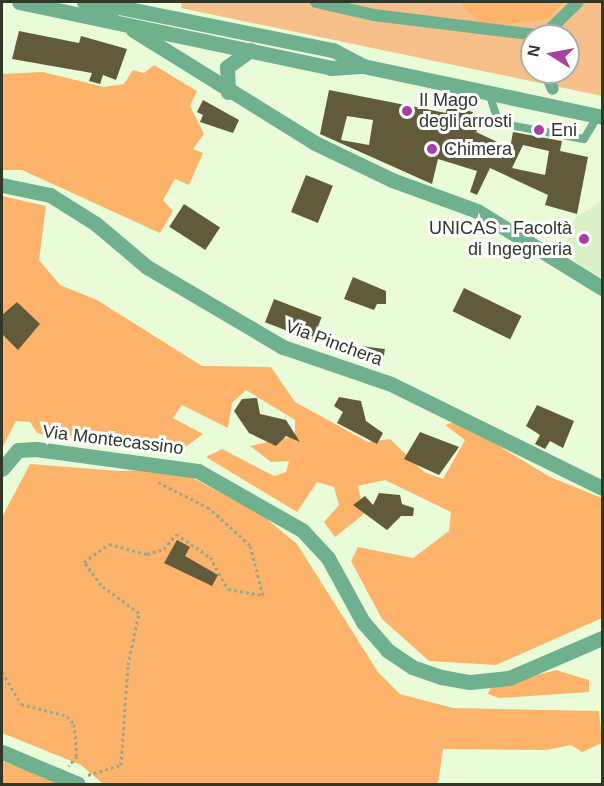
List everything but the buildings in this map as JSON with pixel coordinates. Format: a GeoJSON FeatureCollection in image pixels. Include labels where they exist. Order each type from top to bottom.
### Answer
{"type":"FeatureCollection","features":[{"type":"Feature","properties":{"kind":"street"},"geometry":{"type":"LineString","coordinates":[[19,2],[125,25]]}},
{"type":"Feature","properties":{"kind":"street"},"geometry":{"type":"LineString","coordinates":[[84,2],[125,25],[149,35],[228,92],[354,164],[477,211],[603,288]]}},
{"type":"Feature","properties":{"kind":"street"},"geometry":{"type":"LineString","coordinates":[[94,2],[158,12],[333,50],[363,66]]}},
{"type":"Feature","properties":{"kind":"street"},"geometry":{"type":"LineString","coordinates":[[316,2],[374,15],[520,32]]}},
{"type":"Feature","properties":{"kind":"street"},"geometry":{"type":"LineString","coordinates":[[555,24],[578,2]]}},
{"type":"Feature","properties":{"kind":"street"},"geometry":{"type":"LineString","coordinates":[[149,35],[158,12]]}},
{"type":"Feature","properties":{"kind":"street"},"geometry":{"type":"LineString","coordinates":[[149,35],[250,50],[331,68],[363,66],[600,117]]}},
{"type":"Feature","properties":{"kind":"street"},"geometry":{"type":"LineString","coordinates":[[228,92],[227,67],[250,50]]}},
{"type":"Feature","properties":{"kind":"street"},"geometry":{"type":"LineString","coordinates":[[551,84],[553,89]]}},
{"type":"Feature","properties":{"kind":"street","name":"Via Pinchera"},"geometry":{"type":"LineString","coordinates":[[2,185],[50,195],[96,224],[147,267],[283,347],[391,384],[603,488]]}},
{"type":"Feature","properties":{"kind":"street","name":"Via Montecassino"},"geometry":{"type":"LineString","coordinates":[[2,469],[18,450],[146,461],[198,471],[302,530],[327,558],[363,622],[412,667],[441,677],[491,681],[603,638]]}},
{"type":"Feature","properties":{"kind":"street"},"geometry":{"type":"LineString","coordinates":[[2,752],[70,780]]}},
{"type":"Feature","properties":{"kind":"lane"},"geometry":{"type":"LineString","coordinates":[[489,92],[499,123],[585,139],[600,117]]}},
{"type":"Feature","properties":{"kind":"path"},"geometry":{"type":"LineString","coordinates":[[70,780],[121,765],[128,664],[139,613],[101,585],[84,562],[109,544],[147,554],[164,549],[176,534],[210,557],[228,589],[263,595],[250,545],[208,508],[148,477],[146,461]]}},
{"type":"Feature","properties":{"kind":"path"},"geometry":{"type":"LineString","coordinates":[[2,672],[21,704],[67,716],[74,724],[77,756],[70,780]]}},
{"type":"Feature","properties":{"kind":"shaded area"},"geometry":{"type":"Polygon","coordinates":[[[182,2],[602,2],[602,96],[545,84],[580,84],[580,24],[520,24],[520,79],[181,8],[182,2]]]}},
{"type":"Feature","properties":{"kind":"shaded area"},"geometry":{"type":"Polygon","coordinates":[[[460,2],[564,2],[547,19],[483,27],[460,2]]]}},
{"type":"Feature","properties":{"kind":"shaded area"},"geometry":{"type":"Polygon","coordinates":[[[154,65],[197,91],[190,106],[204,134],[193,149],[203,153],[189,185],[175,179],[163,200],[173,211],[160,233],[22,170],[2,170],[2,74],[43,72],[104,87],[124,84],[133,70],[144,73],[154,65]]]}},
{"type":"Feature","properties":{"kind":"shaded area","name":"UNICAS - Facoltà di Ingegneria"},"geometry":{"type":"Polygon","coordinates":[[[602,194],[602,278],[575,262],[566,243],[575,218],[600,202],[602,194]]]}},
{"type":"Feature","properties":{"kind":"shaded area"},"geometry":{"type":"Polygon","coordinates":[[[2,196],[46,206],[39,260],[60,285],[97,300],[202,366],[271,367],[295,402],[368,442],[390,439],[424,472],[443,479],[465,440],[445,425],[458,421],[550,477],[602,498],[602,618],[496,665],[429,661],[382,619],[351,561],[358,547],[413,558],[449,531],[451,512],[385,480],[358,486],[364,514],[335,537],[324,522],[339,505],[334,487],[317,482],[297,512],[206,457],[222,449],[274,476],[286,472],[289,461],[271,462],[250,446],[295,436],[295,420],[246,390],[232,403],[228,428],[182,405],[173,418],[203,434],[181,450],[57,438],[37,433],[30,422],[16,421],[2,448],[2,196]]]}},
{"type":"Feature","properties":{"kind":"shaded area"},"geometry":{"type":"Polygon","coordinates":[[[30,464],[119,471],[176,469],[262,515],[297,544],[378,672],[400,694],[453,708],[599,711],[602,743],[582,752],[571,745],[547,750],[443,749],[438,784],[103,784],[81,765],[2,733],[2,517],[30,464]]]}},
{"type":"Feature","properties":{"kind":"shaded area"},"geometry":{"type":"Polygon","coordinates":[[[556,670],[589,680],[589,692],[499,698],[488,694],[491,687],[556,670]]]}},
{"type":"Feature","properties":{"kind":"shaded area"},"geometry":{"type":"Polygon","coordinates":[[[2,761],[29,771],[59,784],[2,784],[2,761]]]}},
{"type":"Feature","properties":{"kind":"place","name":"Il Mago degli arrosti"},"geometry":{"type":"Point","coordinates":[407,111]}},
{"type":"Feature","properties":{"kind":"place","name":"Eni"},"geometry":{"type":"Point","coordinates":[539,130]}},
{"type":"Feature","properties":{"kind":"place","name":"Chimera"},"geometry":{"type":"Point","coordinates":[432,149]}},
{"type":"Feature","properties":{"kind":"place","name":"UNICAS - Facoltà di Ingegneria"},"geometry":{"type":"Point","coordinates":[584,239]}}]}
